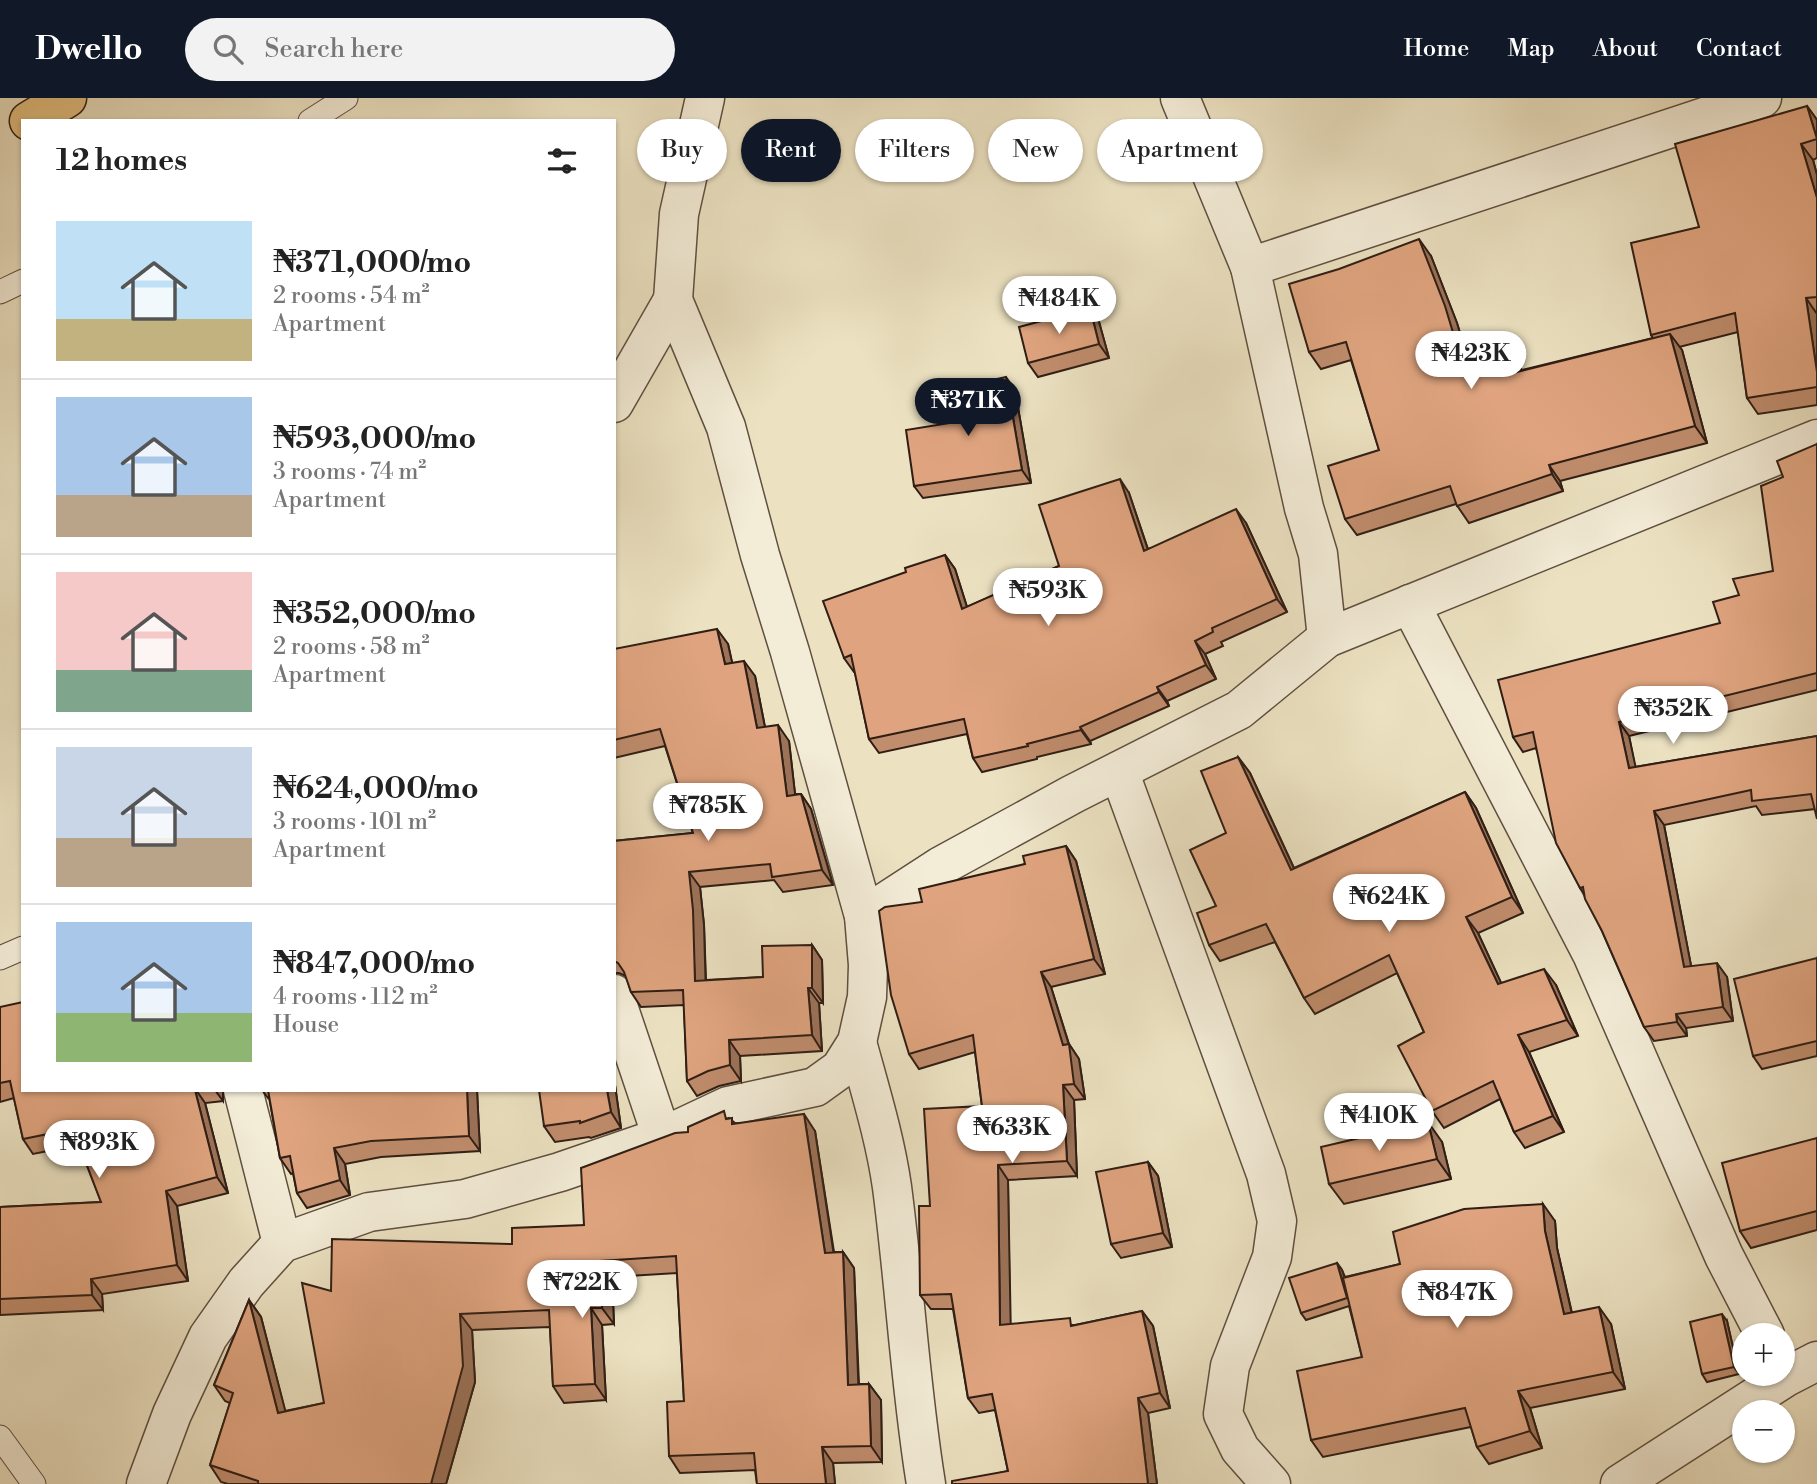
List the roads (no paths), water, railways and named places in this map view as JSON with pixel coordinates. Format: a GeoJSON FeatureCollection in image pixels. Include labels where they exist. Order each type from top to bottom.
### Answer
{"type":"FeatureCollection","features":[{"type":"Feature","properties":{"kind":"highway"},"geometry":{"type":"LineString","coordinates":[[32,119],[67,98]]}},
{"type":"Feature","properties":{"kind":"highway"},"geometry":{"type":"LineString","coordinates":[[0,138],[21,125]]}},
{"type":"Feature","properties":{"kind":"street"},"geometry":{"type":"LineString","coordinates":[[616,400],[673,300],[679,214],[705,98]]}},
{"type":"Feature","properties":{"kind":"street"},"geometry":{"type":"LineString","coordinates":[[1180,98],[1250,267],[1304,508],[1318,554],[1327,638]]}},
{"type":"Feature","properties":{"kind":"street"},"geometry":{"type":"LineString","coordinates":[[1250,267],[1762,98]]}},
{"type":"Feature","properties":{"kind":"street"},"geometry":{"type":"LineString","coordinates":[[146,1484],[172,1414],[208,1337],[246,1283],[282,1243],[369,1212],[466,1199],[560,1172],[662,1137],[728,1106],[816,1087],[841,1069],[857,1042],[867,997],[868,965],[864,916],[726,427],[673,300]]}},
{"type":"Feature","properties":{"kind":"street"},"geometry":{"type":"LineString","coordinates":[[864,916],[941,866],[1239,710],[1327,638],[1817,439]]}},
{"type":"Feature","properties":{"kind":"street"},"geometry":{"type":"LineString","coordinates":[[1410,604],[1592,954],[1724,1256],[1759,1323]]}},
{"type":"Feature","properties":{"kind":"street"},"geometry":{"type":"LineString","coordinates":[[1119,771],[1266,1174],[1278,1221],[1272,1257],[1230,1366],[1223,1414],[1240,1450],[1271,1484]]}},
{"type":"Feature","properties":{"kind":"street"},"geometry":{"type":"LineString","coordinates":[[616,1000],[662,1137]]}},
{"type":"Feature","properties":{"kind":"street"},"geometry":{"type":"LineString","coordinates":[[857,1042],[883,1137],[892,1186],[916,1425],[926,1484]]}},
{"type":"Feature","properties":{"kind":"street"},"geometry":{"type":"LineString","coordinates":[[244,1092],[282,1243]]}},
{"type":"Feature","properties":{"kind":"street"},"geometry":{"type":"LineString","coordinates":[[1620,1484],[1770,1386]]}},
{"type":"Feature","properties":{"kind":"lane"},"geometry":{"type":"LineString","coordinates":[[313,119],[346,98]]}},
{"type":"Feature","properties":{"kind":"lane"},"geometry":{"type":"LineString","coordinates":[[0,292],[21,282]]}},
{"type":"Feature","properties":{"kind":"lane"},"geometry":{"type":"LineString","coordinates":[[0,958],[21,949]]}},
{"type":"Feature","properties":{"kind":"lane"},"geometry":{"type":"LineString","coordinates":[[0,1437],[34,1484]]}}]}
